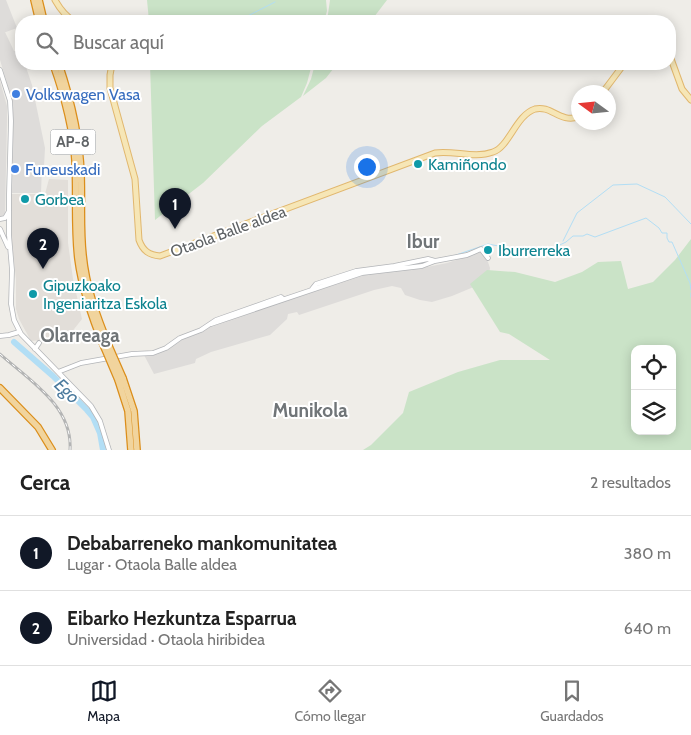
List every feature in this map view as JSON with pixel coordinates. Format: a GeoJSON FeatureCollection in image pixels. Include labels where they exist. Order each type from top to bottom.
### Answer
{"type":"FeatureCollection","features":[{"type":"Feature","properties":{"kind":"highway"},"geometry":{"type":"LineString","coordinates":[[34,0],[38,15]]}},
{"type":"Feature","properties":{"kind":"highway"},"geometry":{"type":"LineString","coordinates":[[39,0],[43,15]]}},
{"type":"Feature","properties":{"kind":"highway","name":"AP-8"},"geometry":{"type":"LineString","coordinates":[[55,70],[65,100],[74,142],[76,238],[80,270],[88,304],[134,411],[136,450]]}},
{"type":"Feature","properties":{"kind":"highway","name":"AP-8"},"geometry":{"type":"LineString","coordinates":[[61,70],[72,105],[77,133],[81,177],[84,264],[92,301],[107,346]]}},
{"type":"Feature","properties":{"kind":"highway","name":"AP-8"},"geometry":{"type":"LineString","coordinates":[[121,379],[128,411],[131,450]]}},
{"type":"Feature","properties":{"kind":"highway"},"geometry":{"type":"LineString","coordinates":[[0,388],[38,427],[52,450]]}},
{"type":"Feature","properties":{"kind":"main road"},"geometry":{"type":"LineString","coordinates":[[55,0],[65,15]]}},
{"type":"Feature","properties":{"kind":"main road","name":"Otaola Balle aldea"},"geometry":{"type":"LineString","coordinates":[[111,70],[110,88],[135,179],[139,240],[141,246],[146,251],[152,255],[160,256],[435,154],[444,152],[478,155],[494,152],[532,110],[548,109],[558,116],[571,119]]}},
{"type":"Feature","properties":{"kind":"main road"},"geometry":{"type":"LineString","coordinates":[[608,85],[620,70]]}},
{"type":"Feature","properties":{"kind":"main road"},"geometry":{"type":"LineString","coordinates":[[675,70],[682,89],[691,100]]}},
{"type":"Feature","properties":{"kind":"street"},"geometry":{"type":"LineString","coordinates":[[0,70],[10,102],[9,211],[12,311],[14,320],[20,333],[96,413],[109,450]]}},
{"type":"Feature","properties":{"kind":"street"},"geometry":{"type":"LineString","coordinates":[[0,219],[5,218],[9,211]]}},
{"type":"Feature","properties":{"kind":"street"},"geometry":{"type":"LineString","coordinates":[[0,229],[7,246],[11,274]]}},
{"type":"Feature","properties":{"kind":"street"},"geometry":{"type":"LineString","coordinates":[[58,372],[81,363],[132,354],[153,354],[180,338],[201,330],[216,320],[281,297],[283,299],[310,291],[362,273],[422,266],[435,261],[467,255],[481,249],[488,258]]}},
{"type":"Feature","properties":{"kind":"street"},"geometry":{"type":"LineString","coordinates":[[0,336],[20,333]]}},
{"type":"Feature","properties":{"kind":"street"},"geometry":{"type":"LineString","coordinates":[[35,349],[39,343]]}},
{"type":"Feature","properties":{"kind":"shaded area"},"geometry":{"type":"Polygon","coordinates":[[[0,0],[6,0],[15,23],[15,29],[5,32],[15,51],[15,70],[27,70],[45,148],[41,193],[12,193],[13,103],[0,60],[0,0]]]}},
{"type":"Feature","properties":{"kind":"shaded area"},"geometry":{"type":"Polygon","coordinates":[[[0,81],[7,106],[7,122],[5,214],[0,218],[0,81]]]}},
{"type":"Feature","properties":{"kind":"shaded area"},"geometry":{"type":"Polygon","coordinates":[[[49,179],[68,180],[68,243],[73,279],[82,319],[67,338],[31,341],[19,319],[16,309],[16,279],[10,227],[10,194],[45,194],[49,179]]]}},
{"type":"Feature","properties":{"kind":"shaded area","name":"Iburrerreka"},"geometry":{"type":"Polygon","coordinates":[[[480,252],[490,268],[488,281],[452,296],[432,302],[420,300],[405,295],[401,288],[392,286],[374,290],[299,315],[297,312],[288,314],[287,319],[270,335],[211,352],[196,359],[195,363],[154,374],[144,355],[153,354],[180,338],[230,319],[362,273],[422,268],[447,263],[480,252]]]}},
{"type":"Feature","properties":{"kind":"green space"},"geometry":{"type":"Polygon","coordinates":[[[147,0],[326,0],[327,11],[326,15],[148,15],[147,0]]]}},
{"type":"Feature","properties":{"kind":"green space"},"geometry":{"type":"Polygon","coordinates":[[[330,0],[387,0],[376,15],[328,15],[330,0]]]}},
{"type":"Feature","properties":{"kind":"green space"},"geometry":{"type":"Polygon","coordinates":[[[150,70],[310,70],[301,97],[262,126],[203,183],[155,220],[150,70]]]}},
{"type":"Feature","properties":{"kind":"green space"},"geometry":{"type":"Polygon","coordinates":[[[313,70],[332,70],[326,78],[303,96],[313,70]]]}},
{"type":"Feature","properties":{"kind":"green space"},"geometry":{"type":"Polygon","coordinates":[[[691,239],[691,450],[363,450],[371,445],[403,413],[409,392],[458,372],[500,360],[550,360],[509,334],[500,332],[470,284],[487,270],[515,272],[555,282],[582,272],[598,262],[621,261],[628,289],[653,282],[675,260],[691,239]]]}},
{"type":"Feature","properties":{"kind":"waterway"},"geometry":{"type":"LineString","coordinates":[[250,15],[275,2]]}},
{"type":"Feature","properties":{"kind":"waterway"},"geometry":{"type":"LineString","coordinates":[[563,241],[577,213],[613,185],[637,184],[665,197],[691,224]]}},
{"type":"Feature","properties":{"kind":"waterway","name":"Iburrerreka"},"geometry":{"type":"LineString","coordinates":[[456,255],[488,244],[519,250],[545,252],[566,242],[573,236],[587,234],[595,237],[646,218],[659,228],[662,233],[667,233],[667,238],[669,242],[672,242],[690,283],[691,290]]}},
{"type":"Feature","properties":{"kind":"waterway","name":"Ego"},"geometry":{"type":"LineString","coordinates":[[14,342],[53,376],[93,417],[100,433],[103,450]]}},
{"type":"Feature","properties":{"kind":"railway"},"geometry":{"type":"LineString","coordinates":[[0,354],[36,384],[57,407],[69,434],[70,450]]}},
{"type":"Feature","properties":{"kind":"place","name":"Volkswagen Vasa"},"geometry":{"type":"Point","coordinates":[16,94]}},
{"type":"Feature","properties":{"kind":"place","name":"Kamiñondo"},"geometry":{"type":"Point","coordinates":[418,164]}},
{"type":"Feature","properties":{"kind":"place","name":"Funeuskadi"},"geometry":{"type":"Point","coordinates":[15,169]}},
{"type":"Feature","properties":{"kind":"place","name":"Gorbea"},"geometry":{"type":"Point","coordinates":[25,199]}},
{"type":"Feature","properties":{"kind":"place","name":"Debabarreneko mankomunitatea"},"geometry":{"type":"Point","coordinates":[175,229]}},
{"type":"Feature","properties":{"kind":"place","name":"Iburrerreka"},"geometry":{"type":"Point","coordinates":[488,250]}},
{"type":"Feature","properties":{"kind":"place","name":"Eibarko Hezkuntza Esparrua"},"geometry":{"type":"Point","coordinates":[43,269]}},
{"type":"Feature","properties":{"kind":"place","name":"Gipuzkoako Ingeniaritza Eskola"},"geometry":{"type":"Point","coordinates":[33,294]}},
{"type":"Feature","properties":{"kind":"district","name":"Ibur"},"geometry":{"type":"Point","coordinates":[423,241]}},
{"type":"Feature","properties":{"kind":"district","name":"Olarreaga"},"geometry":{"type":"Point","coordinates":[80,335]}},
{"type":"Feature","properties":{"kind":"district","name":"Munikola"},"geometry":{"type":"Point","coordinates":[310,410]}}]}
